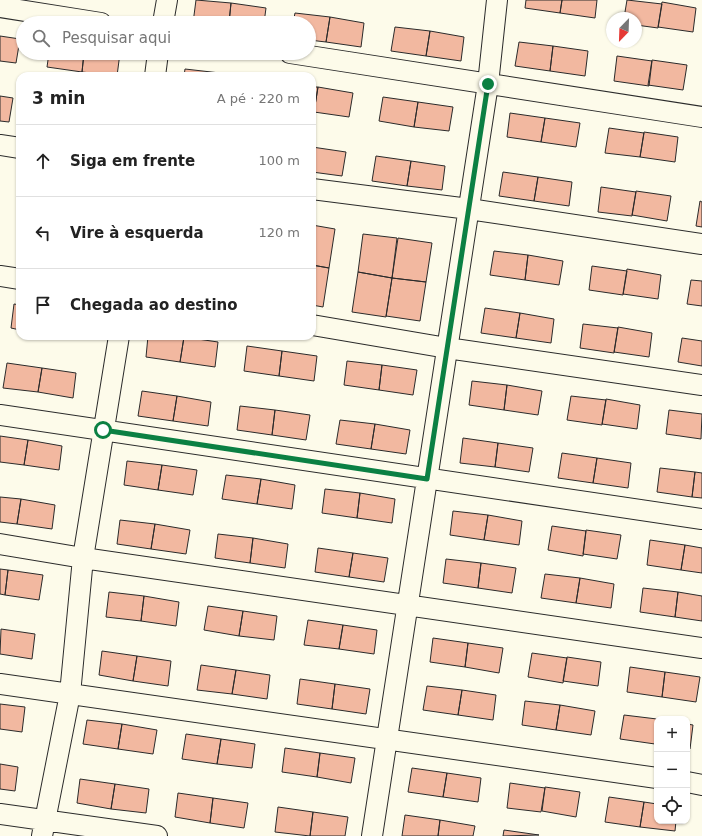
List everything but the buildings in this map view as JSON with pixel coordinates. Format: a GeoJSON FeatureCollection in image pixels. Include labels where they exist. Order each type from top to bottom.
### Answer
{"type":"FeatureCollection","features":[{"type":"Feature","properties":{"kind":"street"},"geometry":{"type":"LineString","coordinates":[[164,16],[167,0]]}},
{"type":"Feature","properties":{"kind":"street"},"geometry":{"type":"LineString","coordinates":[[372,836],[488,84],[497,0]]}},
{"type":"Feature","properties":{"kind":"street"},"geometry":{"type":"LineString","coordinates":[[0,7],[57,16]]}},
{"type":"Feature","properties":{"kind":"street"},"geometry":{"type":"LineString","coordinates":[[316,57],[702,117]]}},
{"type":"Feature","properties":{"kind":"street"},"geometry":{"type":"LineString","coordinates":[[156,72],[157,60]]}},
{"type":"Feature","properties":{"kind":"street"},"geometry":{"type":"LineString","coordinates":[[0,145],[16,147]]}},
{"type":"Feature","properties":{"kind":"street"},"geometry":{"type":"LineString","coordinates":[[316,190],[469,209],[702,244]]}},
{"type":"Feature","properties":{"kind":"street"},"geometry":{"type":"LineString","coordinates":[[0,276],[16,278]]}},
{"type":"Feature","properties":{"kind":"street"},"geometry":{"type":"LineString","coordinates":[[316,326],[447,348],[702,385]]}},
{"type":"Feature","properties":{"kind":"street"},"geometry":{"type":"LineString","coordinates":[[44,828],[70,694],[83,558],[118,340]]}},
{"type":"Feature","properties":{"kind":"street"},"geometry":{"type":"LineString","coordinates":[[0,415],[702,519]]}},
{"type":"Feature","properties":{"kind":"street"},"geometry":{"type":"LineString","coordinates":[[0,544],[83,558],[702,648]]}},
{"type":"Feature","properties":{"kind":"street"},"geometry":{"type":"LineString","coordinates":[[0,684],[654,778]]}},
{"type":"Feature","properties":{"kind":"street"},"geometry":{"type":"LineString","coordinates":[[690,783],[702,785]]}},
{"type":"Feature","properties":{"kind":"street"},"geometry":{"type":"LineString","coordinates":[[0,814],[44,828],[157,836]]}},
{"type":"Feature","properties":{"kind":"route"},"geometry":{"type":"LineString","coordinates":[[103,430],[427,479],[488,84]]}}]}
